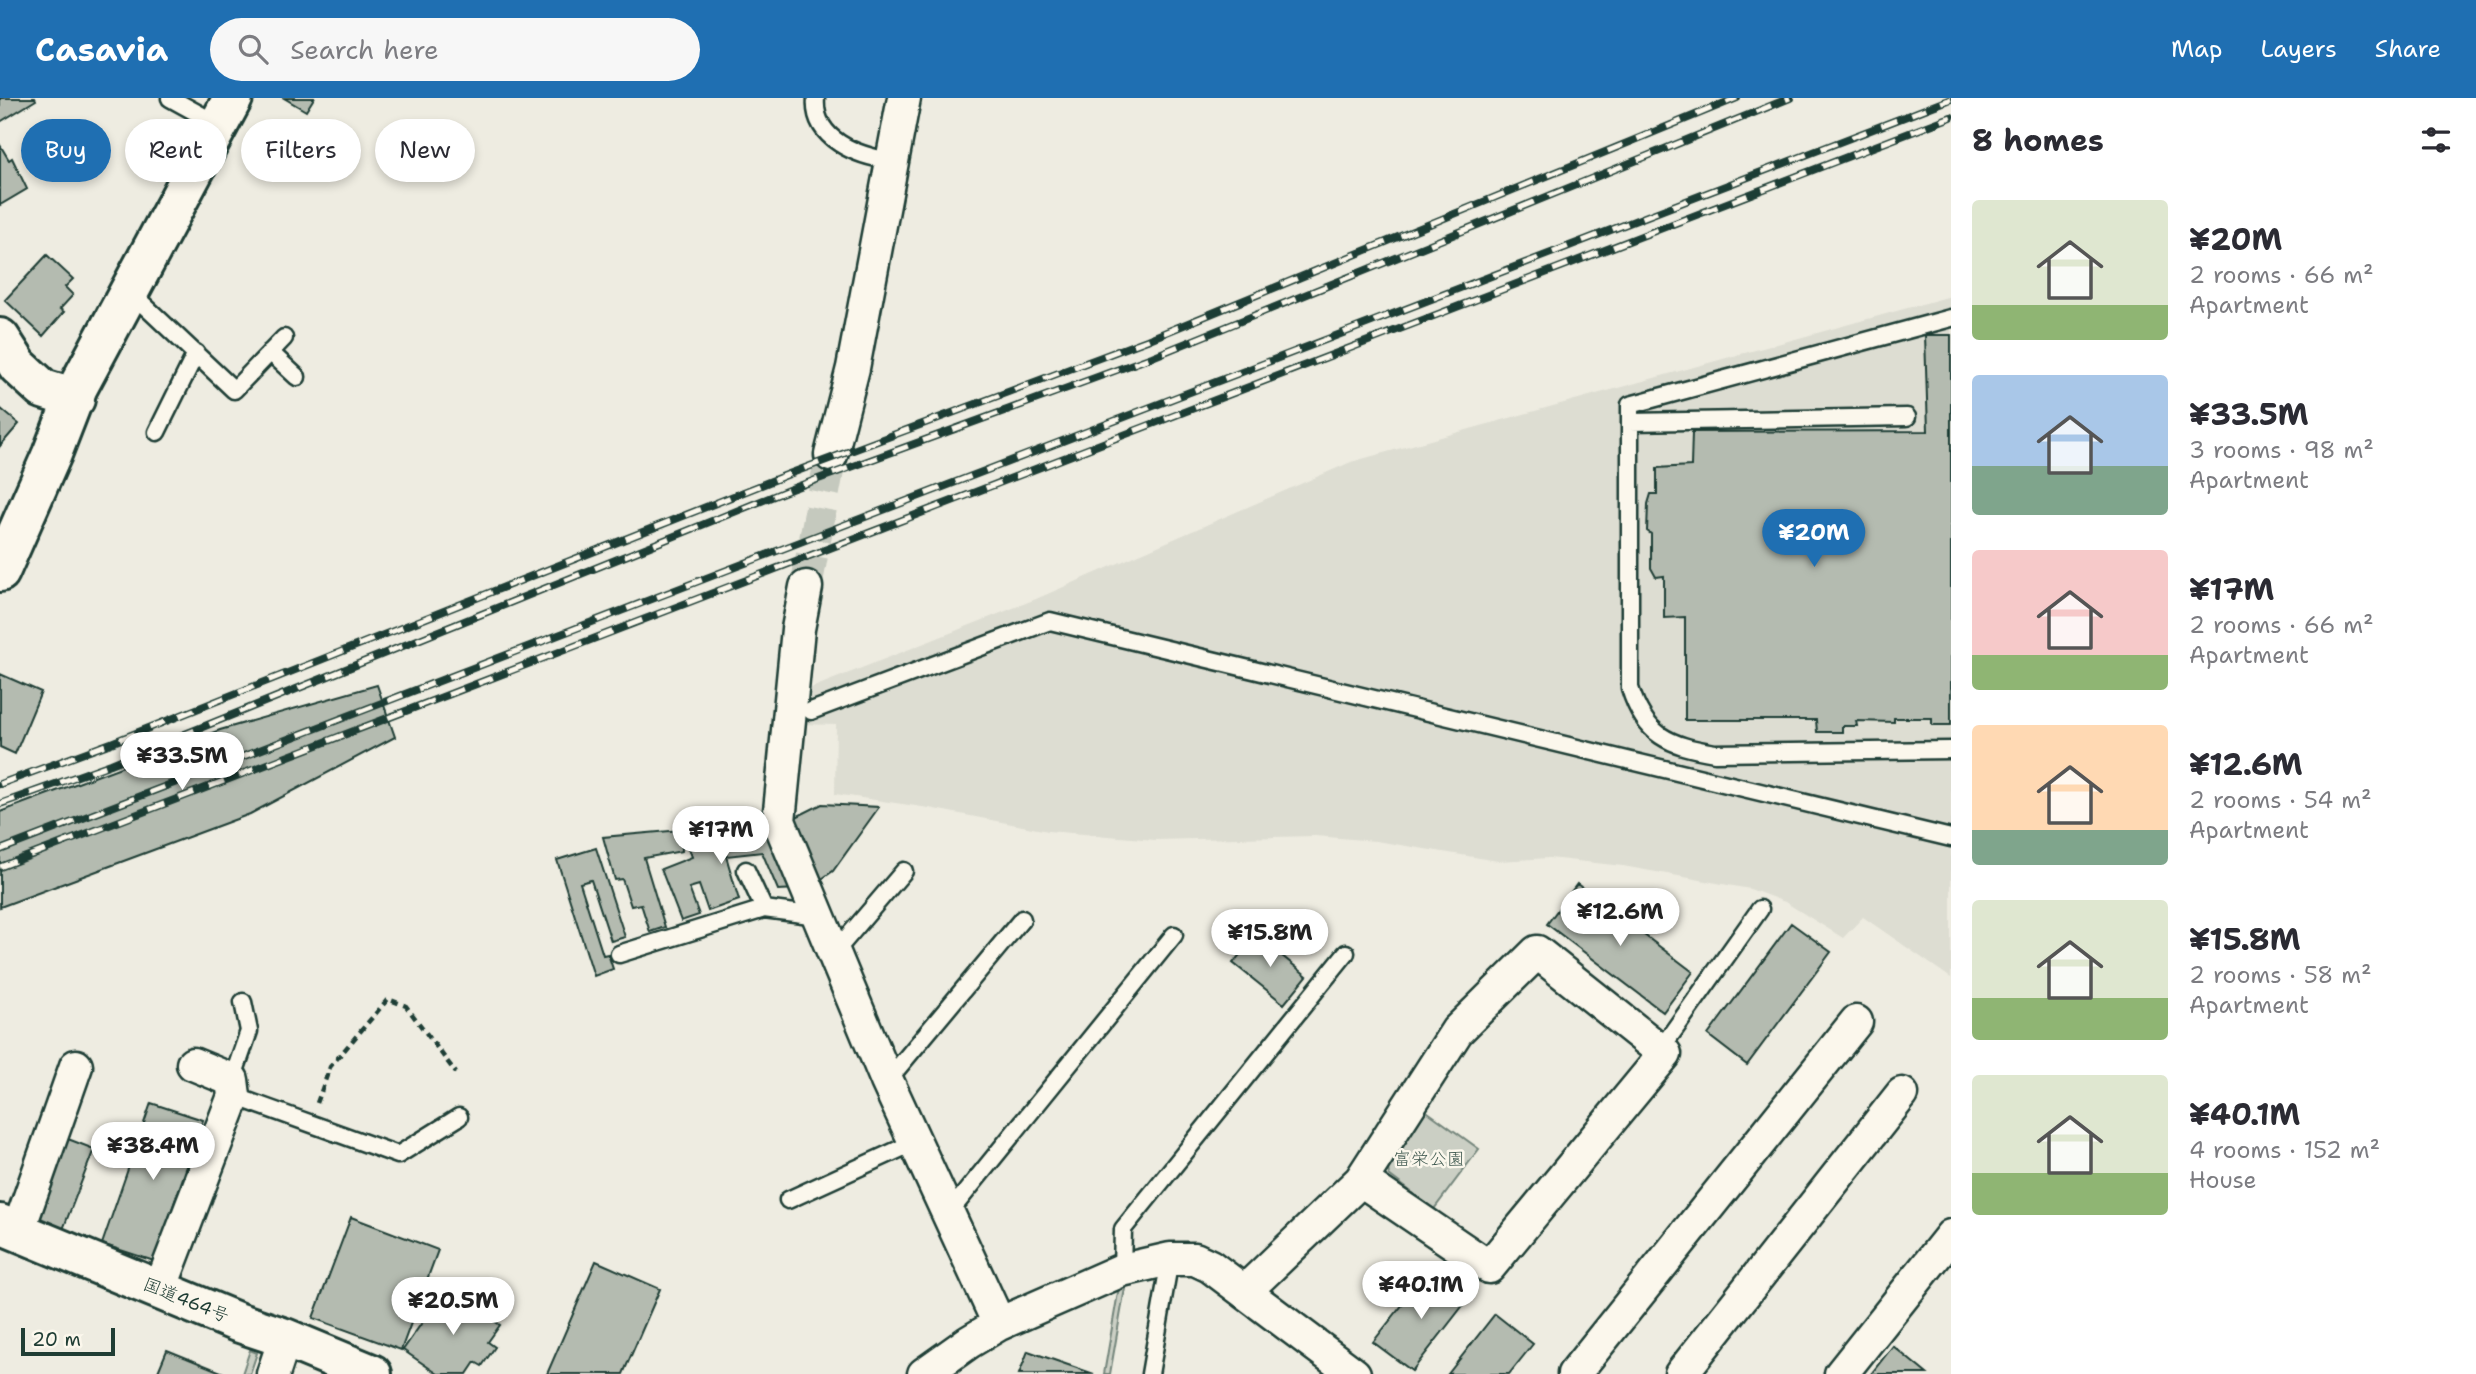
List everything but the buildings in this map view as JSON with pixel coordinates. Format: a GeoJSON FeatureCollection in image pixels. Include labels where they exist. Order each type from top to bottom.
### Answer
{"type":"FeatureCollection","features":[{"type":"Feature","properties":{"kind":"main road"},"geometry":{"type":"LineString","coordinates":[[0,572],[78,387],[226,111]]}},
{"type":"Feature","properties":{"kind":"main road"},"geometry":{"type":"LineString","coordinates":[[0,338],[18,366],[43,389],[75,399]]}},
{"type":"Feature","properties":{"kind":"main road","name":"国道464号"},"geometry":{"type":"LineString","coordinates":[[9,1227],[237,1322],[285,1338],[372,1374]]}},
{"type":"Feature","properties":{"kind":"street"},"geometry":{"type":"LineString","coordinates":[[831,455],[853,368],[904,98]]}},
{"type":"Feature","properties":{"kind":"street"},"geometry":{"type":"LineString","coordinates":[[806,587],[798,629],[779,821],[887,1081],[999,1324]]}},
{"type":"Feature","properties":{"kind":"street"},"geometry":{"type":"LineString","coordinates":[[1245,1291],[1362,1180],[1457,1031],[1537,951],[1665,1054],[1489,1267],[1362,1180]]}},
{"type":"Feature","properties":{"kind":"street"},"geometry":{"type":"LineString","coordinates":[[1574,1374],[1856,1022]]}},
{"type":"Feature","properties":{"kind":"street"},"geometry":{"type":"LineString","coordinates":[[160,1289],[233,1088],[193,1064]]}},
{"type":"Feature","properties":{"kind":"street"},"geometry":{"type":"LineString","coordinates":[[9,1227],[76,1066]]}},
{"type":"Feature","properties":{"kind":"street"},"geometry":{"type":"LineString","coordinates":[[1681,1374],[1902,1094]]}},
{"type":"Feature","properties":{"kind":"street"},"geometry":{"type":"LineString","coordinates":[[1841,1374],[1951,1236]]}},
{"type":"Feature","properties":{"kind":"street"},"geometry":{"type":"LineString","coordinates":[[924,1374],[999,1324],[1122,1270],[1170,1259],[1195,1259],[1210,1266],[1245,1291],[1354,1374]]}},
{"type":"Feature","properties":{"kind":"street"},"geometry":{"type":"LineString","coordinates":[[273,1374],[285,1338]]}},
{"type":"Feature","properties":{"kind":"lane"},"geometry":{"type":"LineString","coordinates":[[170,98],[226,111]]}},
{"type":"Feature","properties":{"kind":"lane"},"geometry":{"type":"LineString","coordinates":[[816,98],[819,122],[831,137],[868,158],[892,161]]}},
{"type":"Feature","properties":{"kind":"lane"},"geometry":{"type":"LineString","coordinates":[[130,291],[234,390],[284,338]]}},
{"type":"Feature","properties":{"kind":"lane"},"geometry":{"type":"LineString","coordinates":[[1951,318],[1630,405],[1630,688],[1642,717],[1651,730],[1666,740],[1688,748],[1716,753],[1951,750]]}},
{"type":"Feature","properties":{"kind":"lane"},"geometry":{"type":"LineString","coordinates":[[270,352],[297,377]]}},
{"type":"Feature","properties":{"kind":"lane"},"geometry":{"type":"LineString","coordinates":[[157,432],[196,354]]}},
{"type":"Feature","properties":{"kind":"lane"},"geometry":{"type":"LineString","coordinates":[[1630,422],[1907,417]]}},
{"type":"Feature","properties":{"kind":"lane"},"geometry":{"type":"LineString","coordinates":[[811,711],[1050,621],[1951,838]]}},
{"type":"Feature","properties":{"kind":"lane"},"geometry":{"type":"LineString","coordinates":[[1659,768],[1666,740]]}},
{"type":"Feature","properties":{"kind":"lane"},"geometry":{"type":"LineString","coordinates":[[746,870],[764,909]]}},
{"type":"Feature","properties":{"kind":"lane"},"geometry":{"type":"LineString","coordinates":[[834,953],[904,871]]}},
{"type":"Feature","properties":{"kind":"lane"},"geometry":{"type":"LineString","coordinates":[[619,954],[764,909],[818,916]]}},
{"type":"Feature","properties":{"kind":"lane"},"geometry":{"type":"LineString","coordinates":[[1660,1050],[1760,909]]}},
{"type":"Feature","properties":{"kind":"lane"},"geometry":{"type":"LineString","coordinates":[[887,1081],[1022,919]]}},
{"type":"Feature","properties":{"kind":"lane"},"geometry":{"type":"LineString","coordinates":[[948,1214],[1174,935]]}},
{"type":"Feature","properties":{"kind":"lane"},"geometry":{"type":"LineString","coordinates":[[1122,1270],[1123,1229],[1346,953]]}},
{"type":"Feature","properties":{"kind":"lane"},"geometry":{"type":"LineString","coordinates":[[243,1002],[250,1031],[233,1088],[310,1123],[398,1155],[459,1117]]}},
{"type":"Feature","properties":{"kind":"lane"},"geometry":{"type":"LineString","coordinates":[[788,1200],[915,1142]]}},
{"type":"Feature","properties":{"kind":"lane"},"geometry":{"type":"LineString","coordinates":[[1150,1374],[1170,1259]]}},
{"type":"Feature","properties":{"kind":"path"},"geometry":{"type":"LineString","coordinates":[[310,1123],[330,1067],[388,999],[406,1006],[456,1073]]}},
{"type":"Feature","properties":{"kind":"shaded area"},"geometry":{"type":"Polygon","coordinates":[[[1951,296],[1951,978],[1863,917],[1843,938],[1785,902],[1750,889],[1623,866],[1549,858],[1498,861],[1376,841],[1315,836],[1155,840],[1048,831],[929,808],[835,794],[836,725],[798,724],[801,692],[1036,599],[1351,462],[1951,296]]]}},
{"type":"Feature","properties":{"kind":"green space","name":"富栄公園"},"geometry":{"type":"Polygon","coordinates":[[[1421,1107],[1479,1149],[1434,1209],[1389,1175],[1387,1162],[1421,1107]]]}},
{"type":"Feature","properties":{"kind":"green space"},"geometry":{"type":"Polygon","coordinates":[[[1127,1277],[1110,1374],[1104,1374],[1120,1281],[1127,1277]]]}},
{"type":"Feature","properties":{"kind":"green space"},"geometry":{"type":"Polygon","coordinates":[[[250,1350],[257,1353],[250,1374],[242,1374],[250,1350]]]}},
{"type":"Feature","properties":{"kind":"tunnel"},"geometry":{"type":"LineString","coordinates":[[806,587],[831,455]]}},
{"type":"Feature","properties":{"kind":"railway"},"geometry":{"type":"LineString","coordinates":[[0,784],[111,743],[789,474],[1147,340],[1737,98]]}},
{"type":"Feature","properties":{"kind":"railway"},"geometry":{"type":"LineString","coordinates":[[0,804],[111,764],[791,489],[1152,357],[1790,98]]}},
{"type":"Feature","properties":{"kind":"railway"},"geometry":{"type":"LineString","coordinates":[[0,850],[1951,99]]}},
{"type":"Feature","properties":{"kind":"railway"},"geometry":{"type":"LineString","coordinates":[[0,867],[1951,117]]}}]}
